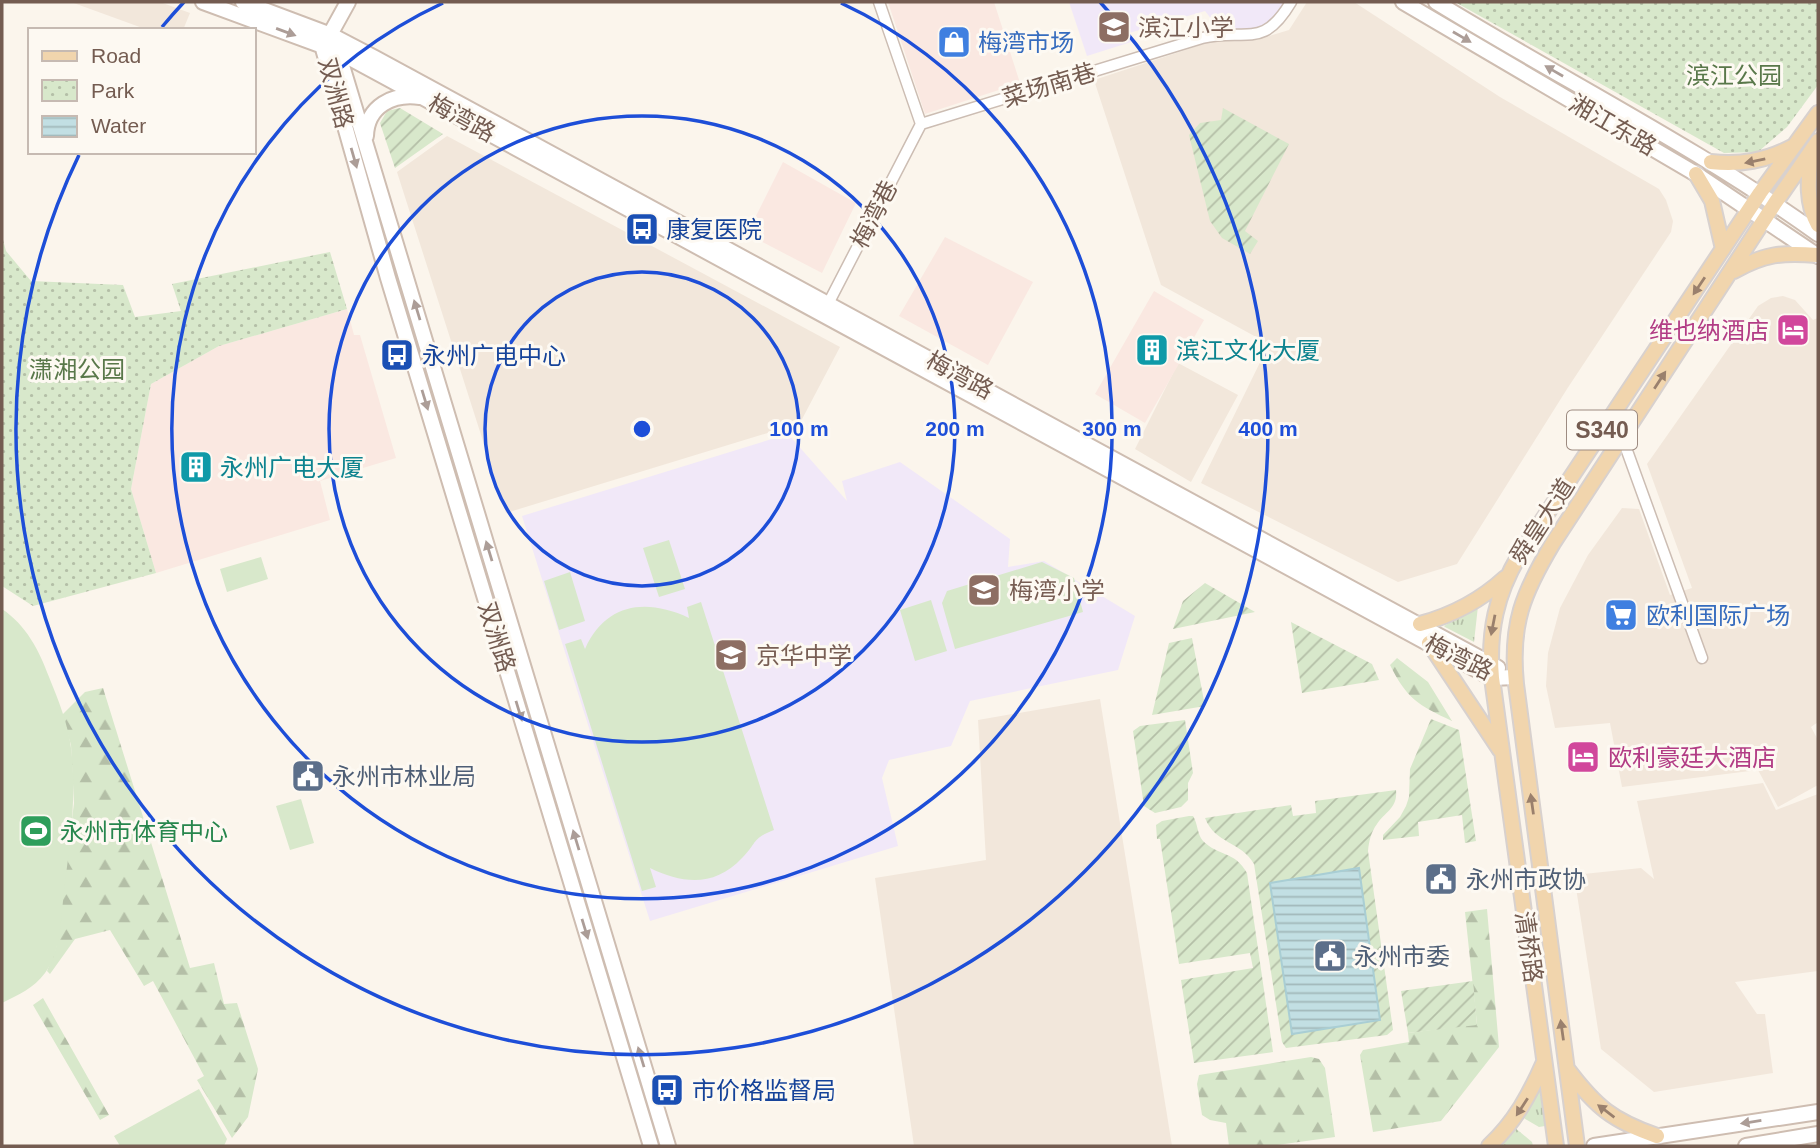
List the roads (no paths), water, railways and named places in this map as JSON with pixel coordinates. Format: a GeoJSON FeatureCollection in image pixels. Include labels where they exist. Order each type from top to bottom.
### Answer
{"type":"FeatureCollection","features":[{"type":"Feature","properties":{"kind":"main road","name":"梅湾路"},"geometry":{"type":"LineString","coordinates":[[203,2],[327,40]]}},
{"type":"Feature","properties":{"kind":"main road","name":"梅湾路"},"geometry":{"type":"LineString","coordinates":[[243,2],[327,40],[828,304],[1492,671],[1515,677]]}},
{"type":"Feature","properties":{"kind":"main road"},"geometry":{"type":"LineString","coordinates":[[327,40],[348,2]]}},
{"type":"Feature","properties":{"kind":"main road","name":"湘江东路"},"geometry":{"type":"LineString","coordinates":[[1403,2],[1696,174],[1818,255]]}},
{"type":"Feature","properties":{"kind":"main road","name":"湘江东路"},"geometry":{"type":"LineString","coordinates":[[1436,2],[1711,162],[1818,234]]}},
{"type":"Feature","properties":{"kind":"main road","name":"双洲路"},"geometry":{"type":"LineString","coordinates":[[327,40],[339,52],[668,1146]]}},
{"type":"Feature","properties":{"kind":"main road","name":"双洲路"},"geometry":{"type":"LineString","coordinates":[[327,40],[364,193],[651,1146]]}},
{"type":"Feature","properties":{"kind":"main road","name":"梅湾路"},"geometry":{"type":"LineString","coordinates":[[339,52],[1425,634]]}},
{"type":"Feature","properties":{"kind":"main road"},"geometry":{"type":"LineString","coordinates":[[366,141],[368,120],[383,102],[406,96],[425,97]]}},
{"type":"Feature","properties":{"kind":"main road","name":"舜皇大道"},"geometry":{"type":"LineString","coordinates":[[1492,671],[1490,634],[1506,577],[1760,193],[1818,113]]}},
{"type":"Feature","properties":{"kind":"main road"},"geometry":{"type":"LineString","coordinates":[[1669,158],[1677,143]]}},
{"type":"Feature","properties":{"kind":"main road"},"geometry":{"type":"LineString","coordinates":[[1711,162],[1755,162],[1775,156],[1797,144]]}},
{"type":"Feature","properties":{"kind":"main road"},"geometry":{"type":"LineString","coordinates":[[1815,147],[1808,180],[1809,200],[1818,225]]}},
{"type":"Feature","properties":{"kind":"main road","name":"舜皇大道"},"geometry":{"type":"LineString","coordinates":[[1515,677],[1516,627],[1526,591],[1622,437],[1765,218],[1815,147]]}},
{"type":"Feature","properties":{"kind":"main road"},"geometry":{"type":"LineString","coordinates":[[1696,174],[1712,201],[1723,249]]}},
{"type":"Feature","properties":{"kind":"main road"},"geometry":{"type":"LineString","coordinates":[[364,193],[380,188]]}},
{"type":"Feature","properties":{"kind":"main road"},"geometry":{"type":"LineString","coordinates":[[1729,274],[1755,259],[1771,254],[1789,252],[1818,255]]}},
{"type":"Feature","properties":{"kind":"main road"},"geometry":{"type":"LineString","coordinates":[[1503,755],[1425,634],[1478,600],[1506,577]]}},
{"type":"Feature","properties":{"kind":"main road","name":"清桥路"},"geometry":{"type":"LineString","coordinates":[[1492,671],[1556,1146]]}},
{"type":"Feature","properties":{"kind":"main road","name":"清桥路"},"geometry":{"type":"LineString","coordinates":[[1515,677],[1577,1146]]}},
{"type":"Feature","properties":{"kind":"main road"},"geometry":{"type":"LineString","coordinates":[[1489,1146],[1515,1118],[1545,1063],[1567,1066],[1588,1097],[1605,1111],[1626,1125],[1657,1136]]}},
{"type":"Feature","properties":{"kind":"main road"},"geometry":{"type":"LineString","coordinates":[[1594,1146],[1818,1112]]}},
{"type":"Feature","properties":{"kind":"main road"},"geometry":{"type":"LineString","coordinates":[[1746,1146],[1818,1134]]}},
{"type":"Feature","properties":{"kind":"street"},"geometry":{"type":"LineString","coordinates":[[879,2],[921,124]]}},
{"type":"Feature","properties":{"kind":"street","name":"菜场南巷"},"geometry":{"type":"LineString","coordinates":[[921,124],[1217,34],[1255,35],[1265,31],[1282,17],[1291,2]]}},
{"type":"Feature","properties":{"kind":"street","name":"梅湾巷"},"geometry":{"type":"LineString","coordinates":[[828,304],[921,124]]}},
{"type":"Feature","properties":{"kind":"street"},"geometry":{"type":"LineString","coordinates":[[1622,437],[1702,658]]}},
{"type":"Feature","properties":{"kind":"water"},"geometry":{"type":"Polygon","coordinates":[[[1359,868],[1380,1020],[1292,1034],[1270,883],[1359,868]]]}},
{"type":"Feature","properties":{"kind":"place","name":"滨江小学"},"geometry":{"type":"Point","coordinates":[1114,27]}},
{"type":"Feature","properties":{"kind":"place","name":"梅湾市场"},"geometry":{"type":"Point","coordinates":[954,42]}},
{"type":"Feature","properties":{"kind":"place","name":"康复医院"},"geometry":{"type":"Point","coordinates":[642,229]}},
{"type":"Feature","properties":{"kind":"place","name":"维也纳酒店"},"geometry":{"type":"Point","coordinates":[1793,330]}},
{"type":"Feature","properties":{"kind":"place","name":"滨江文化大厦"},"geometry":{"type":"Point","coordinates":[1152,350]}},
{"type":"Feature","properties":{"kind":"place","name":"永州广电中心"},"geometry":{"type":"Point","coordinates":[397,355]}},
{"type":"Feature","properties":{"kind":"place","name":"永州广电大厦"},"geometry":{"type":"Point","coordinates":[196,467]}},
{"type":"Feature","properties":{"kind":"place","name":"梅湾小学"},"geometry":{"type":"Point","coordinates":[984,590]}},
{"type":"Feature","properties":{"kind":"place","name":"欧利国际广场"},"geometry":{"type":"Point","coordinates":[1621,615]}},
{"type":"Feature","properties":{"kind":"place","name":"京华中学"},"geometry":{"type":"Point","coordinates":[731,655]}},
{"type":"Feature","properties":{"kind":"place","name":"欧利豪廷大酒店"},"geometry":{"type":"Point","coordinates":[1583,757]}},
{"type":"Feature","properties":{"kind":"place","name":"永州市林业局"},"geometry":{"type":"Point","coordinates":[308,776]}},
{"type":"Feature","properties":{"kind":"place","name":"永州市体育中心"},"geometry":{"type":"Point","coordinates":[36,831]}},
{"type":"Feature","properties":{"kind":"place","name":"永州市政协"},"geometry":{"type":"Point","coordinates":[1441,879]}},
{"type":"Feature","properties":{"kind":"place","name":"永州市委"},"geometry":{"type":"Point","coordinates":[1330,956]}},
{"type":"Feature","properties":{"kind":"place","name":"市价格监督局"},"geometry":{"type":"Point","coordinates":[667,1090]}},
{"type":"Feature","properties":{"kind":"park label","name":"滨江公园"},"geometry":{"type":"Point","coordinates":[1734,75]}},
{"type":"Feature","properties":{"kind":"park label","name":"潇湘公园"},"geometry":{"type":"Point","coordinates":[77,369]}}]}
